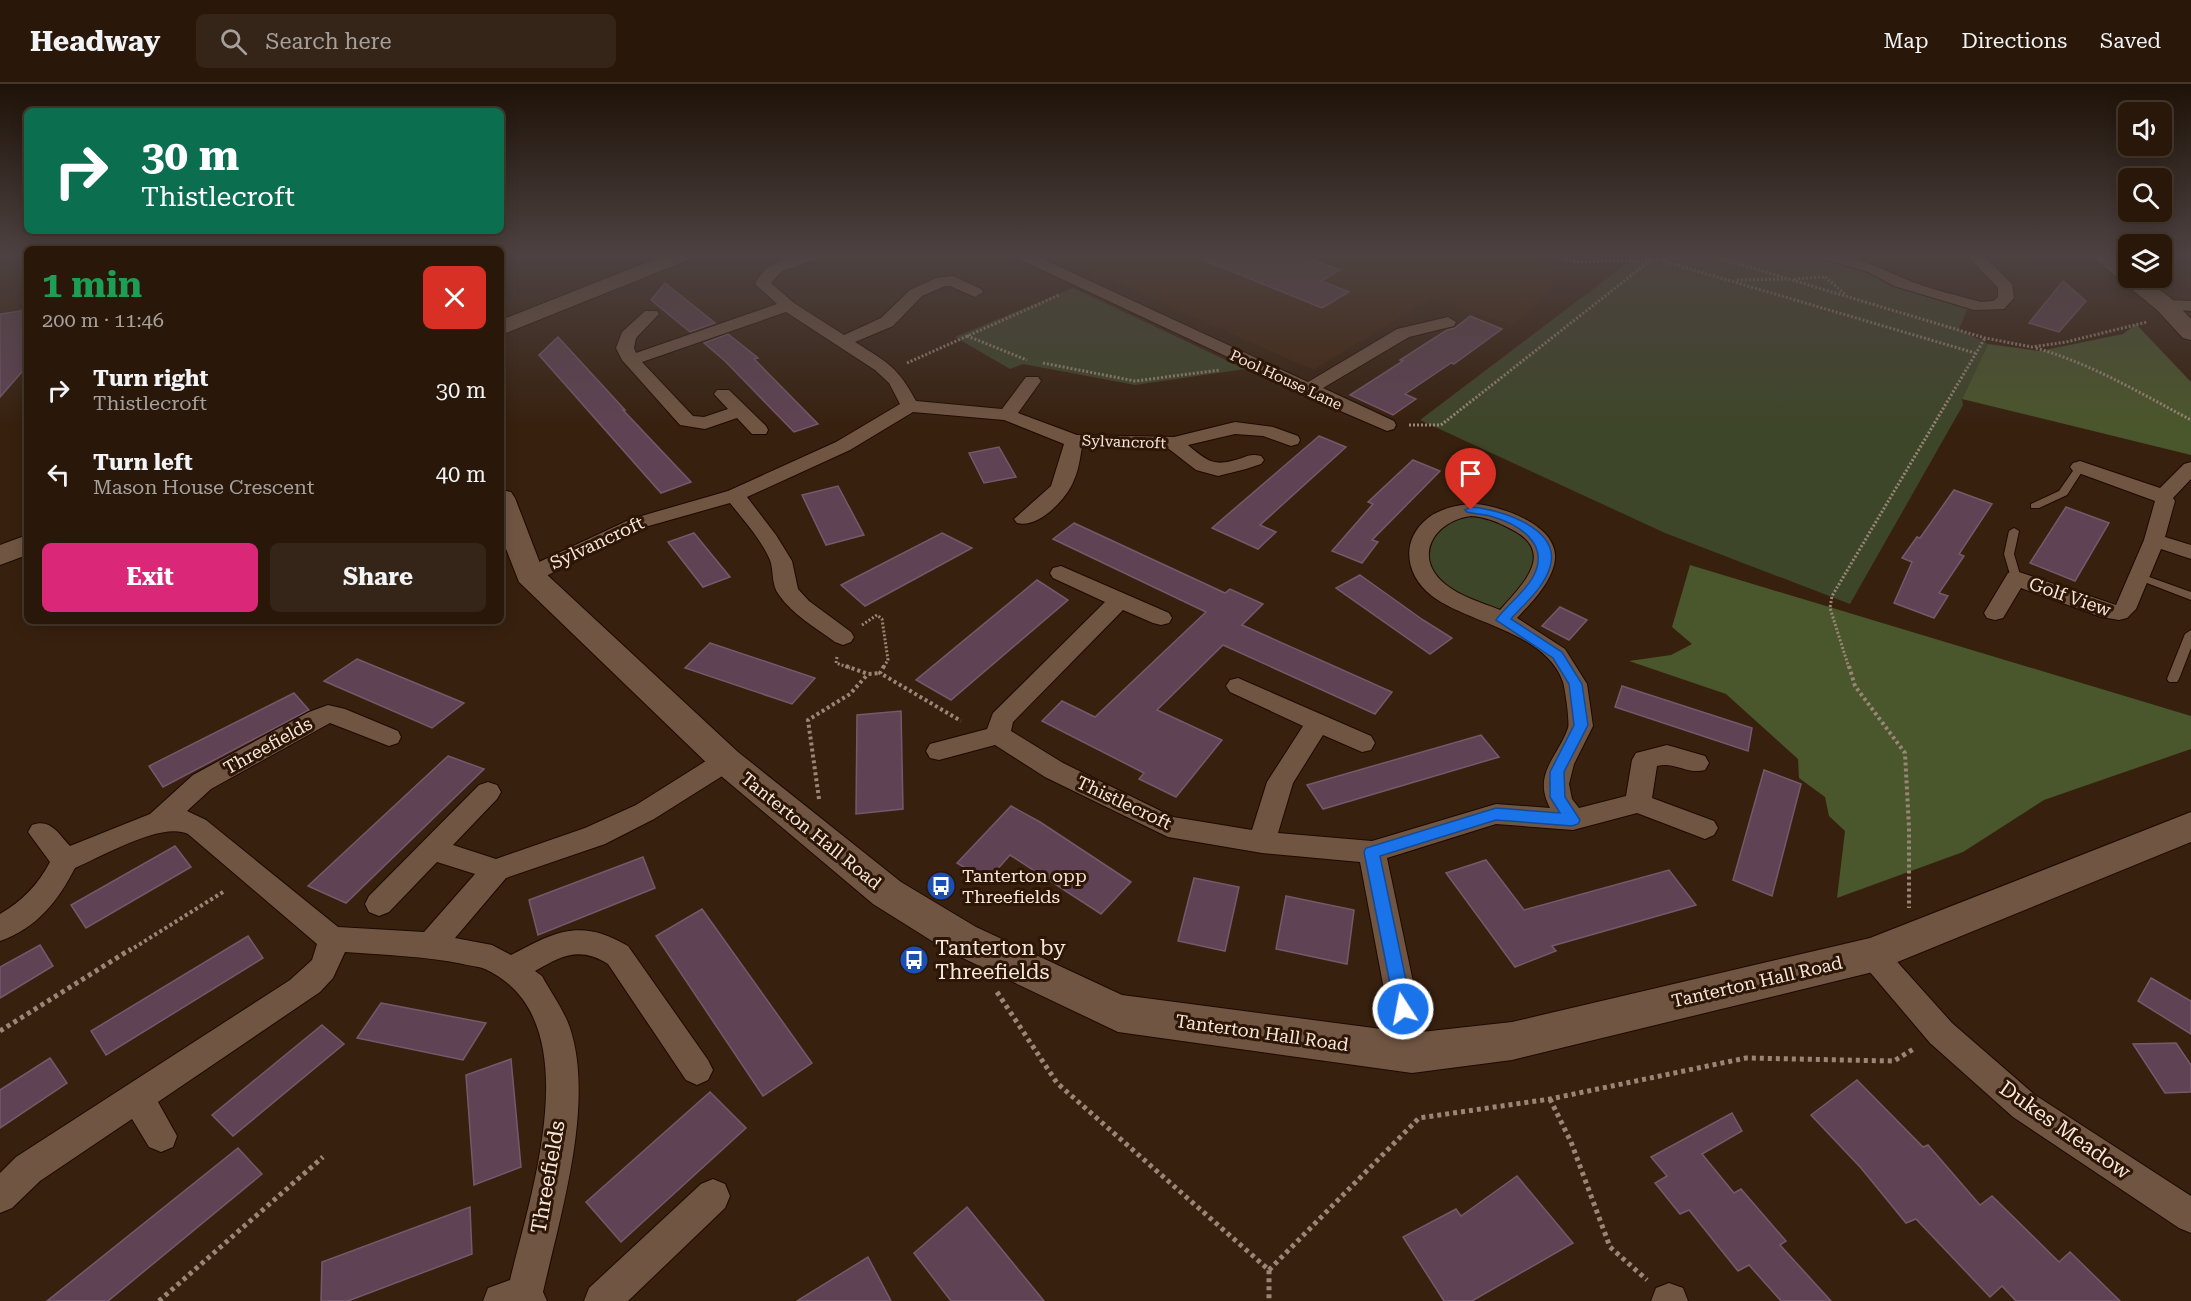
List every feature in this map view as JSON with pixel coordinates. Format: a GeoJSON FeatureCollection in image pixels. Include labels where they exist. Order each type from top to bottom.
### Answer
{"type":"FeatureCollection","features":[{"type":"Feature","properties":{"kind":"street"},"geometry":{"type":"LineString","coordinates":[[504,327],[539,313]]}},
{"type":"Feature","properties":{"kind":"street"},"geometry":{"type":"LineString","coordinates":[[631,360],[768,313]]}},
{"type":"Feature","properties":{"kind":"street"},"geometry":{"type":"LineString","coordinates":[[799,313],[887,371],[896,380],[910,406]]}},
{"type":"Feature","properties":{"kind":"street"},"geometry":{"type":"LineString","coordinates":[[843,340],[887,322],[896,313]]}},
{"type":"Feature","properties":{"kind":"street","name":"Pool House Lane"},"geometry":{"type":"LineString","coordinates":[[1144,313],[1387,425]]}},
{"type":"Feature","properties":{"kind":"street"},"geometry":{"type":"LineString","coordinates":[[2180,313],[2191,333]]}},
{"type":"Feature","properties":{"kind":"street"},"geometry":{"type":"LineString","coordinates":[[651,314],[628,336],[625,348],[631,360],[687,421],[705,423],[740,411]]}},
{"type":"Feature","properties":{"kind":"street"},"geometry":{"type":"LineString","coordinates":[[1308,390],[1403,333],[1448,322]]}},
{"type":"Feature","properties":{"kind":"street"},"geometry":{"type":"LineString","coordinates":[[1007,415],[1032,381]]}},
{"type":"Feature","properties":{"kind":"street"},"geometry":{"type":"LineString","coordinates":[[723,394],[759,429]]}},
{"type":"Feature","properties":{"kind":"street","name":"Sylvancroft"},"geometry":{"type":"LineString","coordinates":[[530,574],[638,523],[735,495],[843,446],[910,406],[1007,415],[1074,441],[1174,443],[1235,428],[1266,431],[1291,440]]}},
{"type":"Feature","properties":{"kind":"street","name":"Sylvancroft"},"geometry":{"type":"LineString","coordinates":[[1024,519],[1057,495],[1066,480],[1074,441]]}},
{"type":"Feature","properties":{"kind":"street","name":"Sylvancroft"},"geometry":{"type":"LineString","coordinates":[[1174,443],[1203,468],[1227,470],[1254,460]]}},
{"type":"Feature","properties":{"kind":"street"},"geometry":{"type":"LineString","coordinates":[[2080,468],[2163,496],[2191,468]]}},
{"type":"Feature","properties":{"kind":"street"},"geometry":{"type":"LineString","coordinates":[[735,495],[769,540],[781,561],[787,591],[801,606],[843,637]]}},
{"type":"Feature","properties":{"kind":"street","name":"Golf View"},"geometry":{"type":"LineString","coordinates":[[1995,613],[2016,578],[2109,612],[2119,613],[2126,609],[2154,540],[2165,501],[2163,496]]}},
{"type":"Feature","properties":{"kind":"street","name":"Tanterton Hall Road"},"geometry":{"type":"LineString","coordinates":[[504,506],[530,574],[726,761],[887,893],[962,939],[1118,1013],[1412,1053],[1512,1041],[1873,955],[2191,826]]}},
{"type":"Feature","properties":{"kind":"street"},"geometry":{"type":"LineString","coordinates":[[1503,620],[1538,581],[1545,556],[1541,543],[1512,520],[1491,512],[1471,510],[1453,513],[1436,521],[1424,532],[1419,547],[1419,562],[1424,574],[1442,592],[1470,607],[1503,620],[1558,655],[1576,684],[1581,725],[1557,772],[1558,797],[1572,820]]}},
{"type":"Feature","properties":{"kind":"street"},"geometry":{"type":"LineString","coordinates":[[2154,540],[2191,552]]}},
{"type":"Feature","properties":{"kind":"street"},"geometry":{"type":"LineString","coordinates":[[0,556],[24,545]]}},
{"type":"Feature","properties":{"kind":"street"},"geometry":{"type":"LineString","coordinates":[[1060,573],[1161,618]]}},
{"type":"Feature","properties":{"kind":"street"},"geometry":{"type":"LineString","coordinates":[[939,751],[998,735],[1002,719],[1120,600]]}},
{"type":"Feature","properties":{"kind":"street"},"geometry":{"type":"LineString","coordinates":[[1238,686],[1362,743]]}},
{"type":"Feature","properties":{"kind":"street","name":"Threefields"},"geometry":{"type":"LineString","coordinates":[[65,860],[159,821],[202,782],[328,714],[389,737]]}},
{"type":"Feature","properties":{"kind":"street"},"geometry":{"type":"LineString","coordinates":[[1262,842],[1280,782],[1304,742],[1319,723]]}},
{"type":"Feature","properties":{"kind":"street","name":"Thistlecroft"},"geometry":{"type":"LineString","coordinates":[[998,735],[1054,770],[1168,826],[1262,842],[1372,852],[1496,814],[1572,820],[1638,803]]}},
{"type":"Feature","properties":{"kind":"street"},"geometry":{"type":"LineString","coordinates":[[1696,763],[1667,754],[1645,760],[1638,803],[1705,828]]}},
{"type":"Feature","properties":{"kind":"street"},"geometry":{"type":"LineString","coordinates":[[431,945],[496,870],[595,836],[645,812],[726,761]]}},
{"type":"Feature","properties":{"kind":"street"},"geometry":{"type":"LineString","coordinates":[[379,904],[488,792]]}},
{"type":"Feature","properties":{"kind":"street","name":"Threefields"},"geometry":{"type":"LineString","coordinates":[[159,821],[183,820],[197,826],[332,939],[431,945],[492,958],[531,985],[555,1029],[563,1074],[558,1147],[518,1298]]}},
{"type":"Feature","properties":{"kind":"street"},"geometry":{"type":"LineString","coordinates":[[0,929],[30,911],[53,883],[65,860],[41,832]]}},
{"type":"Feature","properties":{"kind":"street"},"geometry":{"type":"LineString","coordinates":[[432,849],[496,870]]}},
{"type":"Feature","properties":{"kind":"street"},"geometry":{"type":"LineString","coordinates":[[1372,852],[1412,1053]]}},
{"type":"Feature","properties":{"kind":"street"},"geometry":{"type":"LineString","coordinates":[[0,1196],[28,1169],[283,1002],[321,973],[331,954],[332,939]]}},
{"type":"Feature","properties":{"kind":"street"},"geometry":{"type":"LineString","coordinates":[[510,970],[568,942],[584,940],[604,944],[618,955],[697,1070]]}},
{"type":"Feature","properties":{"kind":"street","name":"Dukes Meadow"},"geometry":{"type":"LineString","coordinates":[[1873,955],[1941,1033],[2024,1106],[2191,1216]]}},
{"type":"Feature","properties":{"kind":"street"},"geometry":{"type":"LineString","coordinates":[[136,1097],[161,1136]]}},
{"type":"Feature","properties":{"kind":"street"},"geometry":{"type":"LineString","coordinates":[[603,1301],[713,1196]]}},
{"type":"Feature","properties":{"kind":"lane"},"geometry":{"type":"LineString","coordinates":[[2036,506],[2063,493],[2080,468]]}},
{"type":"Feature","properties":{"kind":"lane"},"geometry":{"type":"LineString","coordinates":[[2014,531],[2009,554],[2016,578]]}},
{"type":"Feature","properties":{"kind":"lane"},"geometry":{"type":"LineString","coordinates":[[2138,576],[2191,596]]}},
{"type":"Feature","properties":{"kind":"lane"},"geometry":{"type":"LineString","coordinates":[[2173,679],[2191,634]]}},
{"type":"Feature","properties":{"kind":"path"},"geometry":{"type":"LineString","coordinates":[[887,371],[1019,313]]}},
{"type":"Feature","properties":{"kind":"path"},"geometry":{"type":"LineString","coordinates":[[1387,425],[1441,425],[1584,313]]}},
{"type":"Feature","properties":{"kind":"path"},"geometry":{"type":"LineString","coordinates":[[1842,313],[1975,353]]}},
{"type":"Feature","properties":{"kind":"path"},"geometry":{"type":"LineString","coordinates":[[1901,313],[1984,338],[2064,356],[2102,372],[2191,420]]}},
{"type":"Feature","properties":{"kind":"path"},"geometry":{"type":"LineString","coordinates":[[2032,347],[2066,342],[2161,313]]}},
{"type":"Feature","properties":{"kind":"path"},"geometry":{"type":"LineString","coordinates":[[967,336],[1020,359],[1031,361]]}},
{"type":"Feature","properties":{"kind":"path"},"geometry":{"type":"LineString","coordinates":[[1909,939],[1909,828],[1905,753],[1855,686],[1830,608],[1832,596],[1984,338]]}},
{"type":"Feature","properties":{"kind":"path"},"geometry":{"type":"LineString","coordinates":[[1042,363],[1135,381],[1256,366]]}},
{"type":"Feature","properties":{"kind":"path"},"geometry":{"type":"LineString","coordinates":[[880,673],[888,660],[882,619],[877,615],[843,637],[836,663],[868,674],[880,673],[979,731],[998,735]]}},
{"type":"Feature","properties":{"kind":"path"},"geometry":{"type":"LineString","coordinates":[[794,817],[819,799],[808,720],[850,694],[868,674]]}},
{"type":"Feature","properties":{"kind":"path"},"geometry":{"type":"LineString","coordinates":[[0,1031],[223,892]]}},
{"type":"Feature","properties":{"kind":"path"},"geometry":{"type":"LineString","coordinates":[[994,987],[1057,1083],[1269,1270]]}},
{"type":"Feature","properties":{"kind":"path"},"geometry":{"type":"LineString","coordinates":[[1269,1301],[1269,1270],[1419,1118],[1550,1099],[1746,1058],[1894,1061],[1941,1033]]}},
{"type":"Feature","properties":{"kind":"path"},"geometry":{"type":"LineString","coordinates":[[1550,1099],[1571,1142],[1610,1247],[1669,1301]]}},
{"type":"Feature","properties":{"kind":"path"},"geometry":{"type":"LineString","coordinates":[[159,1301],[323,1157]]}},
{"type":"Feature","properties":{"kind":"shaded area"},"geometry":{"type":"Polygon","coordinates":[[[1185,313],[1408,313],[1313,370],[1185,313]]]}},
{"type":"Feature","properties":{"kind":"shaded area"},"geometry":{"type":"Polygon","coordinates":[[[1474,313],[1526,313],[1512,326],[1474,313]]]}},
{"type":"Feature","properties":{"kind":"green space"},"geometry":{"type":"Polygon","coordinates":[[[1013,313],[1126,313],[1245,369],[1135,385],[1023,364],[1010,369],[955,337],[1013,313]]]}},
{"type":"Feature","properties":{"kind":"green space"},"geometry":{"type":"Polygon","coordinates":[[[1562,313],[1966,313],[1959,329],[1988,344],[1962,399],[1963,405],[1850,604],[1665,533],[1420,420],[1562,313]]]}},
{"type":"Feature","properties":{"kind":"green space"},"geometry":{"type":"Polygon","coordinates":[[[2136,324],[2191,382],[2191,455],[1962,399],[1988,344],[2040,351],[2123,334],[2136,324]]]}},
{"type":"Feature","properties":{"kind":"green space"},"geometry":{"type":"Polygon","coordinates":[[[1453,513],[1512,520],[1545,556],[1503,620],[1424,574],[1424,532],[1453,513]]]}},
{"type":"Feature","properties":{"kind":"green space"},"geometry":{"type":"Polygon","coordinates":[[[1690,565],[2191,716],[2191,749],[2044,800],[1963,852],[1837,898],[1845,831],[1829,816],[1825,797],[1799,778],[1798,759],[1726,694],[1629,661],[1671,655],[1692,644],[1672,627],[1690,565]]]}},
{"type":"Feature","properties":{"kind":"building"},"geometry":{"type":"Polygon","coordinates":[[[24,313],[24,369],[0,397],[0,314],[24,313]]]}},
{"type":"Feature","properties":{"kind":"building"},"geometry":{"type":"Polygon","coordinates":[[[667,313],[702,313],[715,323],[690,332],[667,313]]]}},
{"type":"Feature","properties":{"kind":"building"},"geometry":{"type":"Polygon","coordinates":[[[2037,313],[2076,313],[2059,332],[2029,323],[2037,313]]]}},
{"type":"Feature","properties":{"kind":"building"},"geometry":{"type":"Polygon","coordinates":[[[1470,316],[1502,329],[1454,364],[1451,363],[1405,394],[1416,399],[1393,415],[1350,395],[1447,330],[1455,328],[1470,316]]]}},
{"type":"Feature","properties":{"kind":"building"},"geometry":{"type":"Polygon","coordinates":[[[728,334],[758,358],[754,359],[818,424],[794,432],[725,361],[704,343],[728,334]]]}},
{"type":"Feature","properties":{"kind":"building"},"geometry":{"type":"Polygon","coordinates":[[[558,337],[691,482],[661,493],[539,355],[558,337]]]}},
{"type":"Feature","properties":{"kind":"building"},"geometry":{"type":"Polygon","coordinates":[[[1319,436],[1346,447],[1260,525],[1276,532],[1258,549],[1212,528],[1319,436]]]}},
{"type":"Feature","properties":{"kind":"building"},"geometry":{"type":"Polygon","coordinates":[[[999,447],[1016,477],[984,483],[969,453],[999,447]]]}},
{"type":"Feature","properties":{"kind":"building"},"geometry":{"type":"Polygon","coordinates":[[[1413,460],[1440,471],[1372,540],[1378,542],[1362,563],[1332,551],[1373,504],[1368,502],[1413,460]]]}},
{"type":"Feature","properties":{"kind":"building"},"geometry":{"type":"Polygon","coordinates":[[[838,486],[864,535],[826,545],[802,495],[838,486]]]}},
{"type":"Feature","properties":{"kind":"building"},"geometry":{"type":"Polygon","coordinates":[[[1954,490],[1992,504],[1959,554],[1964,556],[1939,593],[1948,596],[1934,618],[1894,603],[1912,562],[1902,558],[1917,537],[1920,538],[1954,490]]]}},
{"type":"Feature","properties":{"kind":"building"},"geometry":{"type":"Polygon","coordinates":[[[2066,507],[2109,523],[2075,581],[2030,563],[2066,507]]]}},
{"type":"Feature","properties":{"kind":"building"},"geometry":{"type":"Polygon","coordinates":[[[1074,523],[1225,593],[1230,589],[1263,604],[1242,625],[1392,692],[1375,714],[1223,645],[1157,710],[1222,740],[1176,797],[1139,779],[1144,773],[1042,721],[1062,701],[1095,717],[1206,612],[1053,539],[1074,523]]]}},
{"type":"Feature","properties":{"kind":"building"},"geometry":{"type":"Polygon","coordinates":[[[694,533],[730,577],[703,587],[668,542],[694,533]]]}},
{"type":"Feature","properties":{"kind":"building"},"geometry":{"type":"Polygon","coordinates":[[[942,533],[972,548],[865,606],[841,585],[942,533]]]}},
{"type":"Feature","properties":{"kind":"building"},"geometry":{"type":"Polygon","coordinates":[[[1360,575],[1452,638],[1430,654],[1336,588],[1360,575]]]}},
{"type":"Feature","properties":{"kind":"building"},"geometry":{"type":"Polygon","coordinates":[[[1037,580],[1068,600],[951,700],[916,680],[1037,580]]]}},
{"type":"Feature","properties":{"kind":"building"},"geometry":{"type":"Polygon","coordinates":[[[1560,607],[1587,620],[1569,640],[1542,626],[1560,607]]]}},
{"type":"Feature","properties":{"kind":"building"},"geometry":{"type":"Polygon","coordinates":[[[710,643],[815,678],[792,704],[685,668],[710,643]]]}},
{"type":"Feature","properties":{"kind":"building"},"geometry":{"type":"Polygon","coordinates":[[[357,659],[464,703],[432,728],[324,681],[357,659]]]}},
{"type":"Feature","properties":{"kind":"building"},"geometry":{"type":"Polygon","coordinates":[[[1622,686],[1752,728],[1748,751],[1615,707],[1622,686]]]}},
{"type":"Feature","properties":{"kind":"building"},"geometry":{"type":"Polygon","coordinates":[[[294,693],[309,710],[163,787],[149,766],[294,693]]]}},
{"type":"Feature","properties":{"kind":"building"},"geometry":{"type":"Polygon","coordinates":[[[901,711],[903,809],[856,814],[857,715],[901,711]]]}},
{"type":"Feature","properties":{"kind":"building"},"geometry":{"type":"Polygon","coordinates":[[[1481,735],[1499,757],[1323,809],[1307,785],[1481,735]]]}},
{"type":"Feature","properties":{"kind":"building"},"geometry":{"type":"Polygon","coordinates":[[[448,756],[484,769],[346,903],[308,886],[448,756]]]}},
{"type":"Feature","properties":{"kind":"building"},"geometry":{"type":"Polygon","coordinates":[[[1764,770],[1801,784],[1772,896],[1733,880],[1764,770]]]}},
{"type":"Feature","properties":{"kind":"building"},"geometry":{"type":"Polygon","coordinates":[[[1011,806],[1040,822],[1131,882],[1101,914],[1010,855],[987,881],[957,863],[1011,806]]]}},
{"type":"Feature","properties":{"kind":"building"},"geometry":{"type":"Polygon","coordinates":[[[175,846],[191,867],[86,928],[71,905],[175,846]]]}},
{"type":"Feature","properties":{"kind":"building"},"geometry":{"type":"Polygon","coordinates":[[[643,857],[655,888],[538,935],[529,900],[643,857]]]}},
{"type":"Feature","properties":{"kind":"building"},"geometry":{"type":"Polygon","coordinates":[[[1486,860],[1524,910],[1669,870],[1696,905],[1552,946],[1556,951],[1515,967],[1446,873],[1486,860]]]}},
{"type":"Feature","properties":{"kind":"building"},"geometry":{"type":"Polygon","coordinates":[[[1194,878],[1239,887],[1225,951],[1178,941],[1194,878]]]}},
{"type":"Feature","properties":{"kind":"building"},"geometry":{"type":"Polygon","coordinates":[[[1286,896],[1354,910],[1347,964],[1276,949],[1286,896]]]}},
{"type":"Feature","properties":{"kind":"building"},"geometry":{"type":"Polygon","coordinates":[[[702,909],[812,1063],[763,1096],[656,936],[702,909]]]}},
{"type":"Feature","properties":{"kind":"building"},"geometry":{"type":"Polygon","coordinates":[[[248,936],[263,958],[106,1055],[91,1031],[248,936]]]}},
{"type":"Feature","properties":{"kind":"building"},"geometry":{"type":"Polygon","coordinates":[[[40,945],[53,966],[0,998],[0,967],[40,945]]]}},
{"type":"Feature","properties":{"kind":"building"},"geometry":{"type":"Polygon","coordinates":[[[2151,978],[2191,1001],[2191,1034],[2138,1001],[2151,978]]]}},
{"type":"Feature","properties":{"kind":"building"},"geometry":{"type":"Polygon","coordinates":[[[381,1003],[486,1023],[463,1060],[357,1038],[381,1003]]]}},
{"type":"Feature","properties":{"kind":"building"},"geometry":{"type":"Polygon","coordinates":[[[322,1025],[344,1044],[233,1136],[212,1115],[322,1025]]]}},
{"type":"Feature","properties":{"kind":"building"},"geometry":{"type":"Polygon","coordinates":[[[2176,1043],[2191,1065],[2191,1092],[2165,1093],[2133,1044],[2176,1043]]]}},
{"type":"Feature","properties":{"kind":"building"},"geometry":{"type":"Polygon","coordinates":[[[50,1058],[67,1083],[0,1128],[0,1090],[50,1058]]]}},
{"type":"Feature","properties":{"kind":"building"},"geometry":{"type":"Polygon","coordinates":[[[511,1059],[521,1167],[474,1185],[466,1075],[511,1059]]]}},
{"type":"Feature","properties":{"kind":"building"},"geometry":{"type":"Polygon","coordinates":[[[1857,1080],[1923,1147],[1928,1145],[1980,1205],[1992,1196],[2059,1262],[2070,1252],[2120,1301],[2016,1301],[2002,1286],[1990,1297],[1916,1219],[1906,1223],[1861,1168],[1811,1115],[1857,1080]]]}},
{"type":"Feature","properties":{"kind":"building"},"geometry":{"type":"Polygon","coordinates":[[[710,1092],[746,1128],[621,1242],[586,1202],[710,1092]]]}},
{"type":"Feature","properties":{"kind":"building"},"geometry":{"type":"Polygon","coordinates":[[[1732,1113],[1742,1131],[1702,1154],[1734,1193],[1741,1189],[1786,1241],[1780,1245],[1831,1301],[1781,1301],[1749,1265],[1738,1271],[1689,1210],[1680,1214],[1655,1183],[1667,1176],[1651,1157],[1732,1113]]]}},
{"type":"Feature","properties":{"kind":"building"},"geometry":{"type":"Polygon","coordinates":[[[238,1148],[262,1174],[108,1301],[47,1301],[238,1148]]]}},
{"type":"Feature","properties":{"kind":"building"},"geometry":{"type":"Polygon","coordinates":[[[1517,1176],[1573,1243],[1472,1301],[1444,1301],[1403,1237],[1456,1209],[1461,1216],[1517,1176]]]}},
{"type":"Feature","properties":{"kind":"building"},"geometry":{"type":"Polygon","coordinates":[[[470,1207],[472,1254],[348,1301],[321,1301],[322,1262],[470,1207]]]}},
{"type":"Feature","properties":{"kind":"building"},"geometry":{"type":"Polygon","coordinates":[[[967,1207],[1044,1301],[951,1301],[914,1253],[967,1207]]]}},
{"type":"Feature","properties":{"kind":"building"},"geometry":{"type":"Polygon","coordinates":[[[868,1257],[891,1301],[797,1301],[868,1257]]]}},
{"type":"Feature","properties":{"kind":"place","name":"Tanterton opp Threefields"},"geometry":{"type":"Point","coordinates":[941,886]}},
{"type":"Feature","properties":{"kind":"place","name":"Tanterton by Threefields"},"geometry":{"type":"Point","coordinates":[914,960]}},
{"type":"Feature","properties":{"kind":"route"},"geometry":{"type":"LineString","coordinates":[[1403,1009],[1372,852],[1496,814],[1572,820],[1558,797],[1557,772],[1581,725],[1576,684],[1558,655],[1503,620],[1538,581],[1546,553],[1541,543],[1530,532],[1512,520],[1491,512],[1471,510]]}}]}
